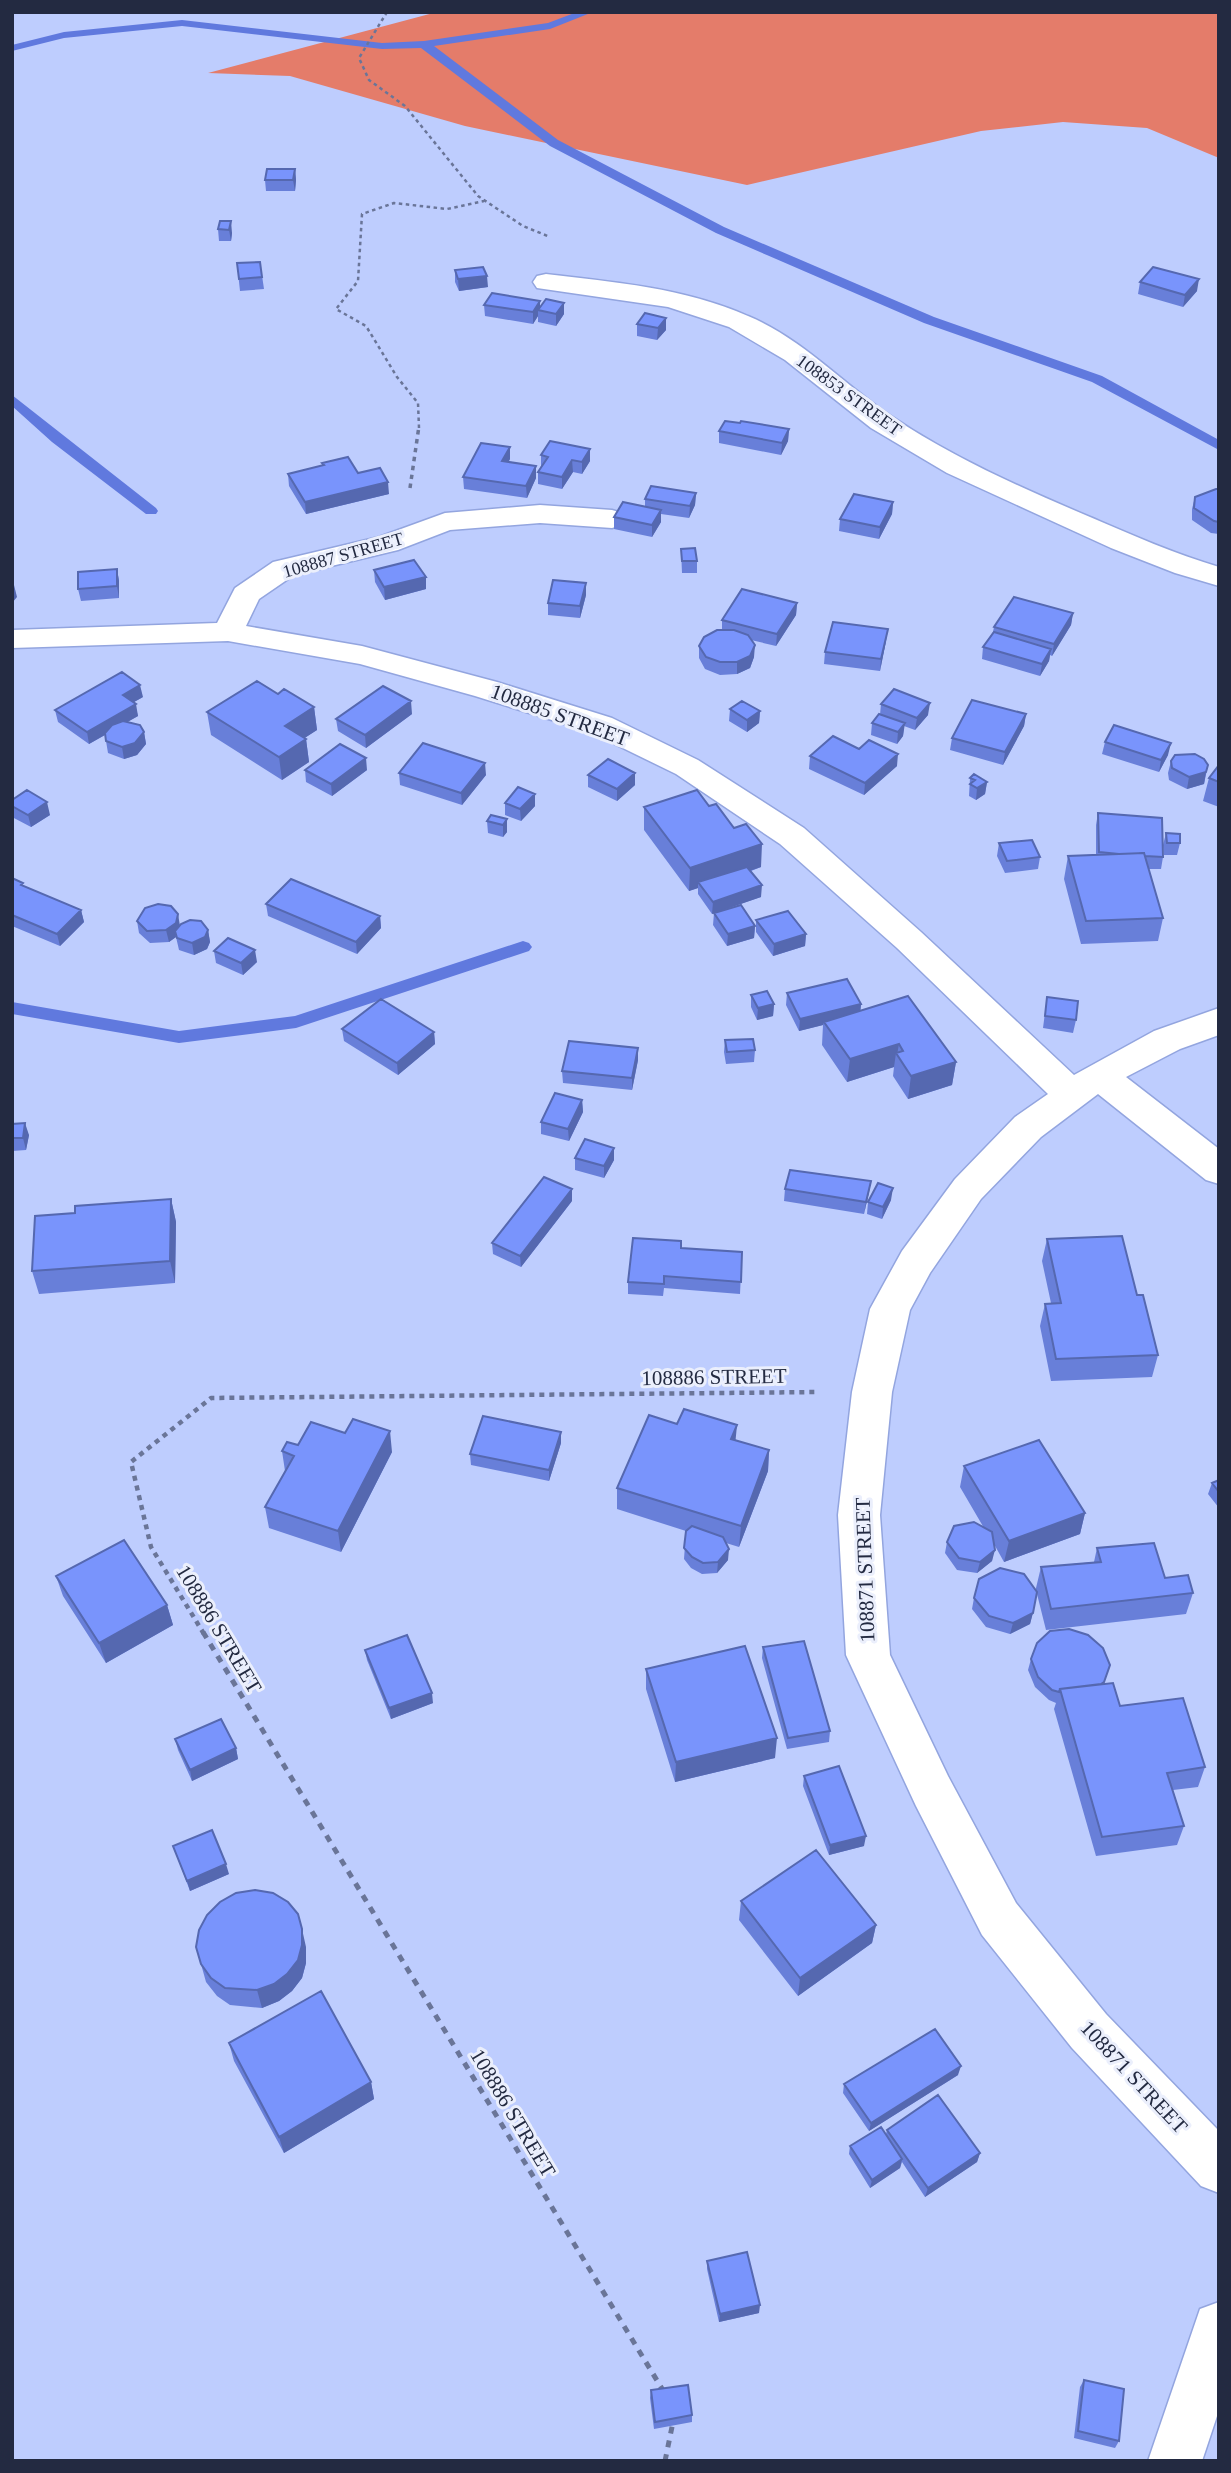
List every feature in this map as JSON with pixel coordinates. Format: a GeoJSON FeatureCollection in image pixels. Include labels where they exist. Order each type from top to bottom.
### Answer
{"type":"FeatureCollection","features":[{"type":"Feature","properties":{"kind":"street","name":"108853 STREET"},"geometry":{"type":"LineString","coordinates":[[547,282],[679,300],[740,321],[806,364],[881,422],[949,461],[1037,505],[1191,569],[1219,577]]}},
{"type":"Feature","properties":{"kind":"street","name":"108887 STREET"},"geometry":{"type":"LineString","coordinates":[[228,632],[246,594],[284,568],[375,547],[446,522],[540,514],[612,519]]}},
{"type":"Feature","properties":{"kind":"street","name":"108885 STREET"},"geometry":{"type":"LineString","coordinates":[[12,639],[228,632],[362,655],[486,689],[601,725],[687,767],[792,835],[909,940],[1085,1085],[1219,1170]]}},
{"type":"Feature","properties":{"kind":"street","name":"108871 STREET"},"geometry":{"type":"LineString","coordinates":[[1219,1021],[1167,1040],[1085,1085],[1028,1127],[968,1189],[916,1262],[890,1309],[872,1392],[859,1515],[868,1655],[932,1791],[999,1919],[1089,2031],[1219,2168]]}},
{"type":"Feature","properties":{"kind":"street"},"geometry":{"type":"LineString","coordinates":[[1175,2461],[1219,2328]]}},
{"type":"Feature","properties":{"kind":"path"},"geometry":{"type":"LineString","coordinates":[[387,12],[359,58],[369,80],[405,106],[478,196],[523,226],[558,241]]}},
{"type":"Feature","properties":{"kind":"path"},"geometry":{"type":"LineString","coordinates":[[375,547],[398,526],[408,501],[419,427],[418,403],[397,377],[366,326],[336,310],[358,281],[362,214],[374,206],[408,202],[448,209],[485,201]]}},
{"type":"Feature","properties":{"kind":"path","name":"108886 STREET"},"geometry":{"type":"LineString","coordinates":[[668,2399],[151,1547],[131,1462],[211,1398],[872,1392]]}},
{"type":"Feature","properties":{"kind":"path"},"geometry":{"type":"LineString","coordinates":[[665,2461],[675,2411]]}},
{"type":"Feature","properties":{"kind":"shaded area"},"geometry":{"type":"Polygon","coordinates":[[[437,12],[1219,12],[1219,158],[1147,128],[1063,122],[981,131],[747,185],[465,126],[290,76],[208,73],[437,12]]]}},
{"type":"Feature","properties":{"kind":"building"},"geometry":{"type":"Polygon","coordinates":[[[267,169],[295,169],[293,180],[265,180],[267,169]]]}},
{"type":"Feature","properties":{"kind":"building"},"geometry":{"type":"Polygon","coordinates":[[[220,221],[231,221],[229,230],[218,229],[220,221]]]}},
{"type":"Feature","properties":{"kind":"building"},"geometry":{"type":"Polygon","coordinates":[[[260,262],[262,277],[239,279],[237,263],[260,262]]]}},
{"type":"Feature","properties":{"kind":"building"},"geometry":{"type":"Polygon","coordinates":[[[483,267],[487,276],[458,279],[455,270],[483,267]]]}},
{"type":"Feature","properties":{"kind":"building"},"geometry":{"type":"Polygon","coordinates":[[[1153,267],[1199,279],[1185,295],[1140,282],[1153,267]]]}},
{"type":"Feature","properties":{"kind":"building"},"geometry":{"type":"Polygon","coordinates":[[[492,293],[540,301],[533,312],[484,305],[492,293]]]}},
{"type":"Feature","properties":{"kind":"building"},"geometry":{"type":"Polygon","coordinates":[[[546,299],[564,303],[556,314],[538,310],[546,299]]]}},
{"type":"Feature","properties":{"kind":"building"},"geometry":{"type":"Polygon","coordinates":[[[645,313],[666,318],[658,328],[637,324],[645,313]]]}},
{"type":"Feature","properties":{"kind":"building"},"geometry":{"type":"Polygon","coordinates":[[[725,421],[789,429],[782,443],[719,431],[725,421]]]}},
{"type":"Feature","properties":{"kind":"building"},"geometry":{"type":"Polygon","coordinates":[[[550,441],[590,449],[582,462],[572,460],[562,477],[538,472],[548,457],[541,455],[550,441]]]}},
{"type":"Feature","properties":{"kind":"building"},"geometry":{"type":"Polygon","coordinates":[[[481,443],[510,447],[502,461],[536,466],[526,486],[463,477],[481,443]]]}},
{"type":"Feature","properties":{"kind":"building"},"geometry":{"type":"Polygon","coordinates":[[[348,457],[358,473],[380,468],[388,482],[305,502],[288,474],[324,465],[322,463],[348,457]]]}},
{"type":"Feature","properties":{"kind":"building"},"geometry":{"type":"Polygon","coordinates":[[[651,486],[696,493],[690,506],[645,499],[651,486]]]}},
{"type":"Feature","properties":{"kind":"building"},"geometry":{"type":"Polygon","coordinates":[[[1219,489],[1219,522],[1194,508],[1195,497],[1219,489]]]}},
{"type":"Feature","properties":{"kind":"building"},"geometry":{"type":"Polygon","coordinates":[[[854,494],[893,502],[880,527],[840,519],[854,494]]]}},
{"type":"Feature","properties":{"kind":"building"},"geometry":{"type":"Polygon","coordinates":[[[623,502],[661,510],[652,525],[614,517],[623,502]]]}},
{"type":"Feature","properties":{"kind":"building"},"geometry":{"type":"Polygon","coordinates":[[[695,548],[697,561],[682,561],[681,549],[695,548]]]}},
{"type":"Feature","properties":{"kind":"building"},"geometry":{"type":"Polygon","coordinates":[[[414,560],[426,577],[384,587],[374,570],[414,560]]]}},
{"type":"Feature","properties":{"kind":"building"},"geometry":{"type":"Polygon","coordinates":[[[117,569],[117,586],[78,589],[78,572],[117,569]]]}},
{"type":"Feature","properties":{"kind":"building"},"geometry":{"type":"Polygon","coordinates":[[[553,580],[586,583],[580,606],[548,603],[553,580]]]}},
{"type":"Feature","properties":{"kind":"building"},"geometry":{"type":"Polygon","coordinates":[[[742,589],[797,603],[777,634],[722,620],[742,589]]]}},
{"type":"Feature","properties":{"kind":"building"},"geometry":{"type":"Polygon","coordinates":[[[1014,597],[1073,613],[1054,644],[994,627],[1014,597]]]}},
{"type":"Feature","properties":{"kind":"building"},"geometry":{"type":"Polygon","coordinates":[[[833,622],[888,629],[881,659],[825,652],[833,622]]]}},
{"type":"Feature","properties":{"kind":"building"},"geometry":{"type":"Polygon","coordinates":[[[717,630],[734,630],[748,635],[755,645],[750,656],[737,662],[720,662],[706,657],[699,646],[704,637],[717,630]]]}},
{"type":"Feature","properties":{"kind":"building"},"geometry":{"type":"Polygon","coordinates":[[[994,632],[1051,649],[1042,664],[983,647],[994,632]]]}},
{"type":"Feature","properties":{"kind":"building"},"geometry":{"type":"Polygon","coordinates":[[[122,672],[140,685],[123,695],[136,704],[87,732],[55,710],[122,672]]]}},
{"type":"Feature","properties":{"kind":"building"},"geometry":{"type":"Polygon","coordinates":[[[257,681],[278,694],[284,689],[314,707],[285,726],[306,739],[279,757],[207,712],[257,681]]]}},
{"type":"Feature","properties":{"kind":"building"},"geometry":{"type":"Polygon","coordinates":[[[383,686],[411,701],[365,735],[336,719],[383,686]]]}},
{"type":"Feature","properties":{"kind":"building"},"geometry":{"type":"Polygon","coordinates":[[[894,689],[930,703],[917,718],[881,704],[894,689]]]}},
{"type":"Feature","properties":{"kind":"building"},"geometry":{"type":"Polygon","coordinates":[[[972,700],[1026,714],[1005,752],[952,738],[972,700]]]}},
{"type":"Feature","properties":{"kind":"building"},"geometry":{"type":"Polygon","coordinates":[[[742,701],[760,711],[747,720],[730,709],[742,701]]]}},
{"type":"Feature","properties":{"kind":"building"},"geometry":{"type":"Polygon","coordinates":[[[879,714],[905,723],[898,732],[872,723],[879,714]]]}},
{"type":"Feature","properties":{"kind":"building"},"geometry":{"type":"Polygon","coordinates":[[[123,721],[140,725],[144,732],[135,743],[122,747],[106,741],[105,733],[112,725],[123,721]]]}},
{"type":"Feature","properties":{"kind":"building"},"geometry":{"type":"Polygon","coordinates":[[[1114,725],[1171,743],[1161,760],[1105,742],[1114,725]]]}},
{"type":"Feature","properties":{"kind":"building"},"geometry":{"type":"Polygon","coordinates":[[[833,736],[859,749],[869,740],[898,754],[865,783],[810,756],[833,736]]]}},
{"type":"Feature","properties":{"kind":"building"},"geometry":{"type":"Polygon","coordinates":[[[423,743],[485,763],[461,793],[399,773],[423,743]]]}},
{"type":"Feature","properties":{"kind":"building"},"geometry":{"type":"Polygon","coordinates":[[[340,744],[366,758],[331,784],[305,770],[340,744]]]}},
{"type":"Feature","properties":{"kind":"building"},"geometry":{"type":"Polygon","coordinates":[[[1195,754],[1208,765],[1206,772],[1189,777],[1172,768],[1171,761],[1175,755],[1195,754]]]}},
{"type":"Feature","properties":{"kind":"building"},"geometry":{"type":"Polygon","coordinates":[[[608,759],[635,773],[617,789],[588,775],[608,759]]]}},
{"type":"Feature","properties":{"kind":"building"},"geometry":{"type":"Polygon","coordinates":[[[1219,765],[1219,782],[1209,778],[1219,765]]]}},
{"type":"Feature","properties":{"kind":"building"},"geometry":{"type":"Polygon","coordinates":[[[974,774],[987,782],[977,788],[970,784],[975,780],[970,778],[974,774]]]}},
{"type":"Feature","properties":{"kind":"building"},"geometry":{"type":"Polygon","coordinates":[[[518,787],[535,794],[520,809],[505,803],[518,787]]]}},
{"type":"Feature","properties":{"kind":"building"},"geometry":{"type":"Polygon","coordinates":[[[27,790],[47,802],[28,815],[12,806],[12,800],[27,790]]]}},
{"type":"Feature","properties":{"kind":"building"},"geometry":{"type":"Polygon","coordinates":[[[697,790],[709,806],[716,804],[734,828],[746,824],[762,844],[690,868],[644,807],[697,790]]]}},
{"type":"Feature","properties":{"kind":"building"},"geometry":{"type":"Polygon","coordinates":[[[1098,813],[1162,818],[1163,857],[1145,856],[1144,853],[1099,852],[1098,813]]]}},
{"type":"Feature","properties":{"kind":"building"},"geometry":{"type":"Polygon","coordinates":[[[491,815],[507,819],[503,825],[487,821],[491,815]]]}},
{"type":"Feature","properties":{"kind":"building"},"geometry":{"type":"Polygon","coordinates":[[[1166,833],[1180,834],[1180,843],[1167,843],[1166,833]]]}},
{"type":"Feature","properties":{"kind":"building"},"geometry":{"type":"Polygon","coordinates":[[[1032,840],[1040,857],[1007,861],[999,843],[1032,840]]]}},
{"type":"Feature","properties":{"kind":"building"},"geometry":{"type":"Polygon","coordinates":[[[1144,853],[1163,918],[1086,921],[1068,856],[1144,853]]]}},
{"type":"Feature","properties":{"kind":"building"},"geometry":{"type":"Polygon","coordinates":[[[747,867],[762,885],[713,902],[698,882],[747,867]]]}},
{"type":"Feature","properties":{"kind":"building"},"geometry":{"type":"Polygon","coordinates":[[[12,878],[23,883],[21,885],[81,910],[57,934],[12,915],[12,878]]]}},
{"type":"Feature","properties":{"kind":"building"},"geometry":{"type":"Polygon","coordinates":[[[291,879],[380,916],[356,942],[266,904],[291,879]]]}},
{"type":"Feature","properties":{"kind":"building"},"geometry":{"type":"Polygon","coordinates":[[[158,904],[171,906],[178,914],[176,923],[166,930],[147,931],[137,921],[145,908],[158,904]]]}},
{"type":"Feature","properties":{"kind":"building"},"geometry":{"type":"Polygon","coordinates":[[[741,905],[755,926],[728,934],[714,913],[741,905]]]}},
{"type":"Feature","properties":{"kind":"building"},"geometry":{"type":"Polygon","coordinates":[[[788,911],[806,934],[774,944],[756,920],[788,911]]]}},
{"type":"Feature","properties":{"kind":"building"},"geometry":{"type":"Polygon","coordinates":[[[190,920],[201,921],[208,930],[205,937],[192,943],[177,938],[175,931],[190,920]]]}},
{"type":"Feature","properties":{"kind":"building"},"geometry":{"type":"Polygon","coordinates":[[[228,938],[255,950],[241,963],[214,951],[228,938]]]}},
{"type":"Feature","properties":{"kind":"building"},"geometry":{"type":"Polygon","coordinates":[[[847,979],[861,1004],[800,1019],[787,993],[847,979]]]}},
{"type":"Feature","properties":{"kind":"building"},"geometry":{"type":"Polygon","coordinates":[[[767,991],[774,1004],[758,1008],[751,995],[767,991]]]}},
{"type":"Feature","properties":{"kind":"building"},"geometry":{"type":"Polygon","coordinates":[[[908,996],[956,1062],[911,1076],[896,1053],[903,1051],[899,1044],[850,1059],[824,1022],[908,996]]]}},
{"type":"Feature","properties":{"kind":"building"},"geometry":{"type":"Polygon","coordinates":[[[1047,997],[1078,1001],[1076,1020],[1045,1016],[1047,997]]]}},
{"type":"Feature","properties":{"kind":"building"},"geometry":{"type":"Polygon","coordinates":[[[381,999],[434,1032],[397,1063],[342,1029],[381,999]]]}},
{"type":"Feature","properties":{"kind":"building"},"geometry":{"type":"Polygon","coordinates":[[[753,1039],[755,1050],[727,1052],[725,1040],[753,1039]]]}},
{"type":"Feature","properties":{"kind":"building"},"geometry":{"type":"Polygon","coordinates":[[[569,1041],[638,1048],[632,1078],[562,1071],[569,1041]]]}},
{"type":"Feature","properties":{"kind":"building"},"geometry":{"type":"Polygon","coordinates":[[[555,1093],[582,1100],[568,1129],[541,1122],[555,1093]]]}},
{"type":"Feature","properties":{"kind":"building"},"geometry":{"type":"Polygon","coordinates":[[[25,1123],[23,1138],[12,1138],[12,1124],[25,1123]]]}},
{"type":"Feature","properties":{"kind":"building"},"geometry":{"type":"Polygon","coordinates":[[[585,1139],[614,1148],[604,1166],[575,1158],[585,1139]]]}},
{"type":"Feature","properties":{"kind":"building"},"geometry":{"type":"Polygon","coordinates":[[[790,1170],[871,1181],[866,1202],[785,1189],[790,1170]]]}},
{"type":"Feature","properties":{"kind":"building"},"geometry":{"type":"Polygon","coordinates":[[[544,1177],[572,1189],[520,1256],[492,1243],[544,1177]]]}},
{"type":"Feature","properties":{"kind":"building"},"geometry":{"type":"Polygon","coordinates":[[[878,1183],[893,1188],[883,1207],[868,1202],[878,1183]]]}},
{"type":"Feature","properties":{"kind":"building"},"geometry":{"type":"Polygon","coordinates":[[[171,1199],[170,1261],[32,1271],[35,1216],[75,1213],[75,1206],[171,1199]]]}},
{"type":"Feature","properties":{"kind":"building"},"geometry":{"type":"Polygon","coordinates":[[[1122,1236],[1137,1295],[1143,1295],[1158,1355],[1056,1359],[1045,1304],[1061,1303],[1047,1239],[1122,1236]]]}},
{"type":"Feature","properties":{"kind":"building"},"geometry":{"type":"Polygon","coordinates":[[[633,1238],[681,1241],[681,1248],[742,1252],[741,1282],[664,1276],[664,1284],[628,1282],[633,1238]]]}},
{"type":"Feature","properties":{"kind":"building"},"geometry":{"type":"Polygon","coordinates":[[[684,1409],[737,1425],[731,1439],[769,1450],[741,1526],[617,1488],[649,1415],[677,1424],[684,1409]]]}},
{"type":"Feature","properties":{"kind":"building"},"geometry":{"type":"Polygon","coordinates":[[[483,1416],[561,1432],[549,1470],[470,1454],[483,1416]]]}},
{"type":"Feature","properties":{"kind":"building"},"geometry":{"type":"Polygon","coordinates":[[[353,1419],[390,1431],[338,1531],[265,1507],[294,1456],[282,1451],[287,1442],[298,1445],[311,1422],[345,1433],[353,1419]]]}},
{"type":"Feature","properties":{"kind":"building"},"geometry":{"type":"Polygon","coordinates":[[[1039,1440],[1085,1513],[1009,1541],[964,1466],[1039,1440]]]}},
{"type":"Feature","properties":{"kind":"building"},"geometry":{"type":"Polygon","coordinates":[[[1219,1480],[1219,1492],[1212,1483],[1219,1480]]]}},
{"type":"Feature","properties":{"kind":"building"},"geometry":{"type":"Polygon","coordinates":[[[974,1522],[992,1532],[995,1550],[980,1562],[959,1558],[947,1542],[954,1526],[974,1522]]]}},
{"type":"Feature","properties":{"kind":"building"},"geometry":{"type":"Polygon","coordinates":[[[692,1526],[723,1537],[729,1549],[718,1562],[703,1563],[692,1557],[684,1548],[686,1531],[692,1526]]]}},
{"type":"Feature","properties":{"kind":"building"},"geometry":{"type":"Polygon","coordinates":[[[124,1540],[167,1605],[99,1643],[56,1576],[124,1540]]]}},
{"type":"Feature","properties":{"kind":"building"},"geometry":{"type":"Polygon","coordinates":[[[1154,1543],[1165,1578],[1188,1575],[1193,1593],[1051,1609],[1041,1567],[1101,1562],[1097,1548],[1154,1543]]]}},
{"type":"Feature","properties":{"kind":"building"},"geometry":{"type":"Polygon","coordinates":[[[1000,1568],[1024,1574],[1037,1592],[1033,1613],[1013,1623],[989,1616],[974,1598],[979,1579],[1000,1568]]]}},
{"type":"Feature","properties":{"kind":"building"},"geometry":{"type":"Polygon","coordinates":[[[1069,1629],[1088,1635],[1103,1648],[1110,1665],[1101,1684],[1060,1689],[1059,1692],[1052,1690],[1038,1677],[1031,1659],[1037,1643],[1050,1631],[1069,1629]]]}},
{"type":"Feature","properties":{"kind":"building"},"geometry":{"type":"Polygon","coordinates":[[[407,1635],[432,1693],[389,1708],[365,1650],[407,1635]]]}},
{"type":"Feature","properties":{"kind":"building"},"geometry":{"type":"Polygon","coordinates":[[[804,1641],[830,1731],[788,1738],[763,1647],[804,1641]]]}},
{"type":"Feature","properties":{"kind":"building"},"geometry":{"type":"Polygon","coordinates":[[[745,1646],[777,1738],[676,1762],[646,1669],[745,1646]]]}},
{"type":"Feature","properties":{"kind":"building"},"geometry":{"type":"Polygon","coordinates":[[[1113,1683],[1120,1706],[1183,1698],[1205,1767],[1167,1773],[1184,1826],[1102,1837],[1060,1689],[1113,1683]]]}},
{"type":"Feature","properties":{"kind":"building"},"geometry":{"type":"Polygon","coordinates":[[[221,1719],[236,1748],[190,1770],[175,1739],[221,1719]]]}},
{"type":"Feature","properties":{"kind":"building"},"geometry":{"type":"Polygon","coordinates":[[[839,1766],[866,1836],[830,1845],[804,1776],[839,1766]]]}},
{"type":"Feature","properties":{"kind":"building"},"geometry":{"type":"Polygon","coordinates":[[[212,1830],[226,1864],[187,1881],[173,1846],[212,1830]]]}},
{"type":"Feature","properties":{"kind":"building"},"geometry":{"type":"Polygon","coordinates":[[[816,1850],[876,1925],[800,1978],[741,1901],[816,1850]]]}},
{"type":"Feature","properties":{"kind":"building"},"geometry":{"type":"Polygon","coordinates":[[[255,1890],[273,1893],[288,1902],[298,1914],[302,1945],[298,1960],[287,1974],[274,1984],[257,1990],[225,1988],[211,1978],[201,1964],[196,1947],[199,1930],[207,1915],[220,1902],[236,1893],[255,1890]]]}},
{"type":"Feature","properties":{"kind":"building"},"geometry":{"type":"Polygon","coordinates":[[[321,1991],[371,2082],[279,2137],[229,2043],[321,1991]]]}},
{"type":"Feature","properties":{"kind":"building"},"geometry":{"type":"Polygon","coordinates":[[[935,2029],[961,2066],[871,2123],[844,2084],[935,2029]]]}},
{"type":"Feature","properties":{"kind":"building"},"geometry":{"type":"Polygon","coordinates":[[[938,2095],[980,2153],[928,2188],[887,2130],[938,2095]]]}},
{"type":"Feature","properties":{"kind":"building"},"geometry":{"type":"Polygon","coordinates":[[[881,2127],[902,2159],[872,2180],[850,2146],[881,2127]]]}},
{"type":"Feature","properties":{"kind":"building"},"geometry":{"type":"Polygon","coordinates":[[[747,2252],[760,2305],[720,2314],[707,2261],[747,2252]]]}},
{"type":"Feature","properties":{"kind":"building"},"geometry":{"type":"Polygon","coordinates":[[[1084,2380],[1124,2389],[1119,2441],[1078,2431],[1084,2380]]]}},
{"type":"Feature","properties":{"kind":"building"},"geometry":{"type":"Polygon","coordinates":[[[688,2385],[692,2415],[655,2422],[651,2390],[688,2385]]]}},
{"type":"Feature","properties":{"kind":"waterway"},"geometry":{"type":"LineString","coordinates":[[424,44],[550,26],[588,12]]}},
{"type":"Feature","properties":{"kind":"waterway"},"geometry":{"type":"LineString","coordinates":[[12,48],[64,35],[182,23],[382,46],[424,44]]}},
{"type":"Feature","properties":{"kind":"waterway"},"geometry":{"type":"LineString","coordinates":[[424,44],[554,143],[625,182],[720,230],[929,320],[1097,379],[1219,446]]}},
{"type":"Feature","properties":{"kind":"waterway"},"geometry":{"type":"LineString","coordinates":[[12,399],[57,439],[151,511]]}},
{"type":"Feature","properties":{"kind":"waterway"},"geometry":{"type":"LineString","coordinates":[[12,1008],[179,1037],[296,1022],[523,947]]}}]}
